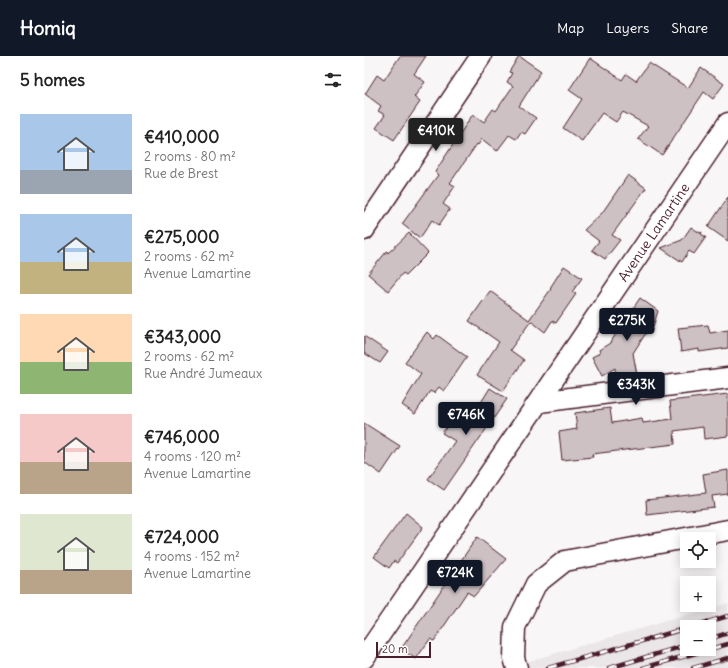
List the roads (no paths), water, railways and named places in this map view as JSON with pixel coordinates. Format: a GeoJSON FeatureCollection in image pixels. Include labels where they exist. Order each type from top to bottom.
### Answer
{"type":"FeatureCollection","features":[{"type":"Feature","properties":{"kind":"street"},"geometry":{"type":"LineString","coordinates":[[364,230],[481,56]]}},
{"type":"Feature","properties":{"kind":"street","name":"Avenue Lamartine"},"geometry":{"type":"LineString","coordinates":[[364,658],[728,123]]}},
{"type":"Feature","properties":{"kind":"street"},"geometry":{"type":"LineString","coordinates":[[539,402],[728,378]]}},
{"type":"Feature","properties":{"kind":"street"},"geometry":{"type":"LineString","coordinates":[[516,663],[515,627],[536,584],[565,561],[728,530]]}},
{"type":"Feature","properties":{"kind":"railway"},"geometry":{"type":"LineString","coordinates":[[715,620],[728,616]]}},
{"type":"Feature","properties":{"kind":"railway"},"geometry":{"type":"LineString","coordinates":[[548,668],[680,630]]}},
{"type":"Feature","properties":{"kind":"railway"},"geometry":{"type":"LineString","coordinates":[[716,637],[728,633]]}},
{"type":"Feature","properties":{"kind":"railway"},"geometry":{"type":"LineString","coordinates":[[643,668],[728,644]]}},
{"type":"Feature","properties":{"kind":"railway"},"geometry":{"type":"LineString","coordinates":[[609,668],[680,647]]}},
{"type":"Feature","properties":{"kind":"railway"},"geometry":{"type":"LineString","coordinates":[[693,668],[728,658]]}}]}
